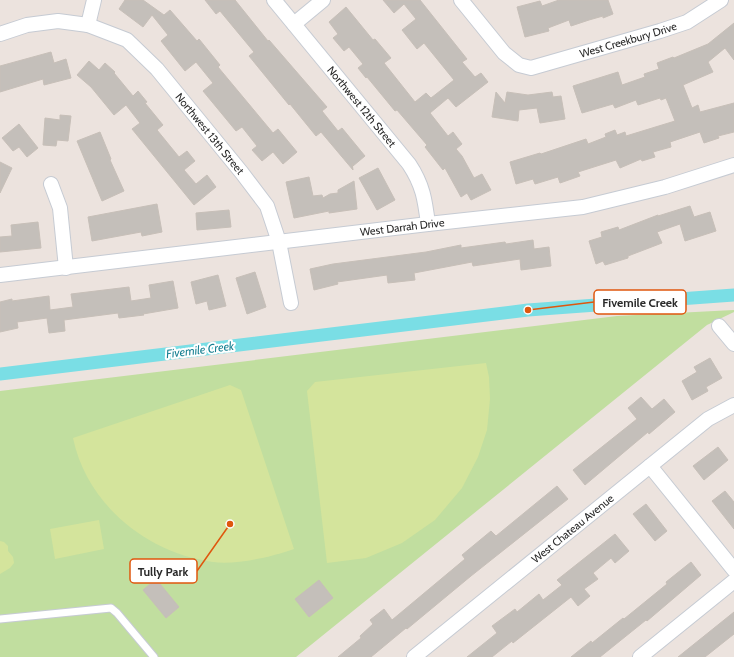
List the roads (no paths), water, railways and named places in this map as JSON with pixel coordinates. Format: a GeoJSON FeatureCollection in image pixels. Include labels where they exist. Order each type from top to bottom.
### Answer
{"type":"FeatureCollection","features":[{"type":"Feature","properties":{"kind":"street"},"geometry":{"type":"LineString","coordinates":[[88,25],[94,0]]}},
{"type":"Feature","properties":{"kind":"street","name":"Northwest 12th Street"},"geometry":{"type":"LineString","coordinates":[[274,0],[409,164],[418,178],[425,202],[428,224]]}},
{"type":"Feature","properties":{"kind":"street"},"geometry":{"type":"LineString","coordinates":[[294,24],[323,0]]}},
{"type":"Feature","properties":{"kind":"street","name":"West Creekbury Drive"},"geometry":{"type":"LineString","coordinates":[[461,0],[504,53],[519,65],[531,68],[660,32],[687,22],[721,0]]}},
{"type":"Feature","properties":{"kind":"street","name":"Northwest 13th Street"},"geometry":{"type":"LineString","coordinates":[[0,34],[28,24],[58,21],[88,25],[127,40],[157,69],[242,173],[266,206],[279,242],[291,303]]}},
{"type":"Feature","properties":{"kind":"street","name":"West Darrah Drive"},"geometry":{"type":"LineString","coordinates":[[0,275],[583,207],[665,187],[734,165]]}},
{"type":"Feature","properties":{"kind":"street"},"geometry":{"type":"LineString","coordinates":[[51,184],[60,208],[66,268]]}},
{"type":"Feature","properties":{"kind":"street"},"geometry":{"type":"LineString","coordinates":[[719,326],[734,344]]}},
{"type":"Feature","properties":{"kind":"street","name":"West Chateau Avenue"},"geometry":{"type":"LineString","coordinates":[[414,657],[708,419],[734,405]]}},
{"type":"Feature","properties":{"kind":"street"},"geometry":{"type":"LineString","coordinates":[[650,466],[734,570]]}},
{"type":"Feature","properties":{"kind":"street"},"geometry":{"type":"LineString","coordinates":[[640,657],[734,581]]}},
{"type":"Feature","properties":{"kind":"lane"},"geometry":{"type":"LineString","coordinates":[[0,619],[111,608],[117,613],[154,657]]}},
{"type":"Feature","properties":{"kind":"waterway","name":"Fivemile Creek"},"geometry":{"type":"LineString","coordinates":[[0,374],[528,310],[734,295]]}},
{"type":"Feature","properties":{"kind":"place","name":"Fivemile Creek"},"geometry":{"type":"Point","coordinates":[528,310]}},
{"type":"Feature","properties":{"kind":"place","name":"Tully Park"},"geometry":{"type":"Point","coordinates":[230,524]}}]}
